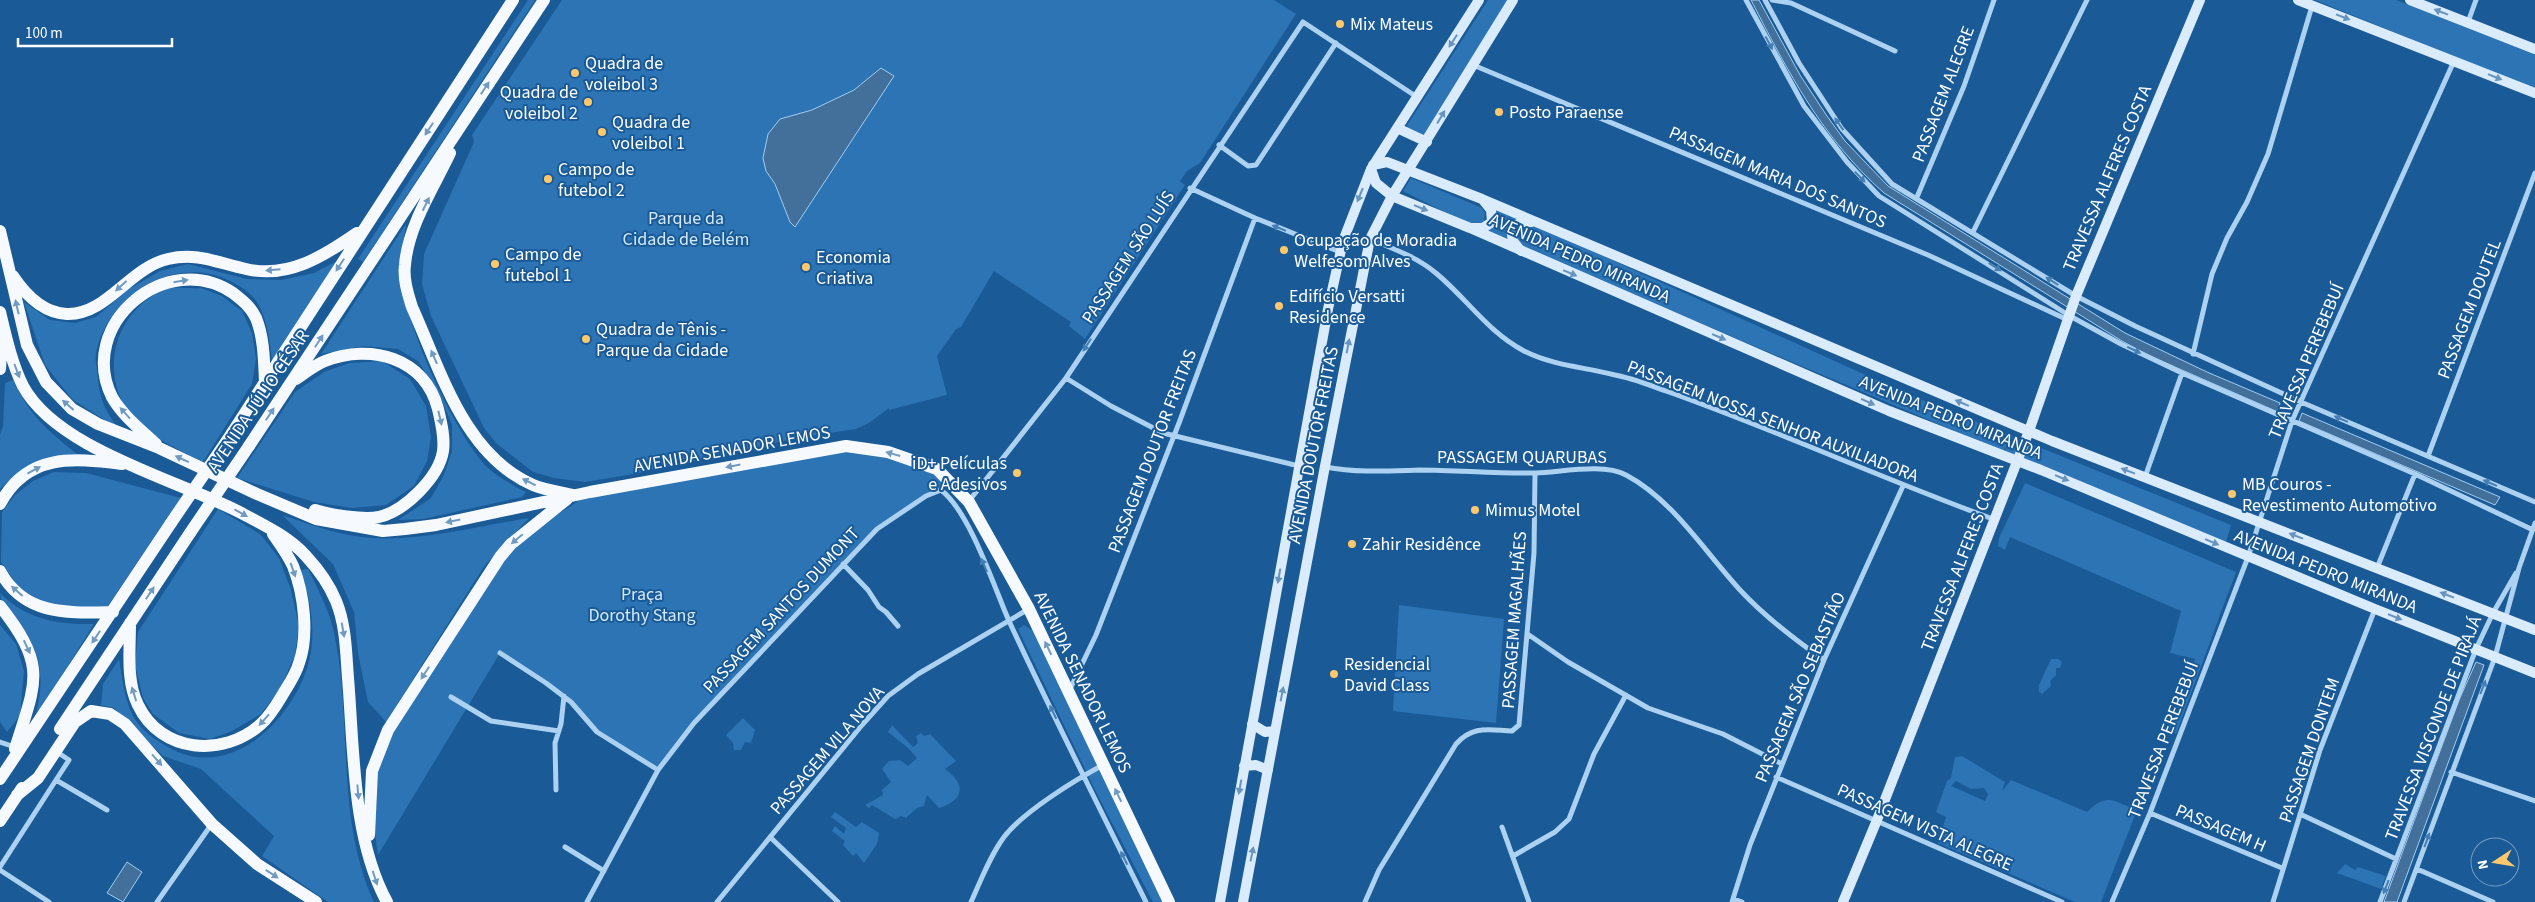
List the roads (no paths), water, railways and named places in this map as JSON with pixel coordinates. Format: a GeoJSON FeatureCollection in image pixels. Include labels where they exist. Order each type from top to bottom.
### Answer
{"type":"FeatureCollection","features":[{"type":"Feature","properties":{"kind":"main road","name":"AVENIDA JÚLIO CÉSAR"},"geometry":{"type":"LineString","coordinates":[[0,777],[232,433],[363,228],[513,0]]}},
{"type":"Feature","properties":{"kind":"main road","name":"AVENIDA JÚLIO CÉSAR"},"geometry":{"type":"LineString","coordinates":[[0,821],[544,0]]}},
{"type":"Feature","properties":{"kind":"main road","name":"AVENIDA DOUTOR FREITAS"},"geometry":{"type":"LineString","coordinates":[[1220,902],[1340,252],[1372,167],[1479,0]]}},
{"type":"Feature","properties":{"kind":"main road","name":"AVENIDA DOUTOR FREITAS"},"geometry":{"type":"LineString","coordinates":[[1243,902],[1370,238],[1392,196],[1513,0]]}},
{"type":"Feature","properties":{"kind":"main road","name":"TRAVESSA ALFERES COSTA"},"geometry":{"type":"LineString","coordinates":[[1842,902],[1877,820],[1993,519],[2029,431],[2076,296],[2200,0]]}},
{"type":"Feature","properties":{"kind":"main road"},"geometry":{"type":"LineString","coordinates":[[2298,0],[2535,93]]}},
{"type":"Feature","properties":{"kind":"main road"},"geometry":{"type":"LineString","coordinates":[[2410,0],[2535,49]]}},
{"type":"Feature","properties":{"kind":"main road"},"geometry":{"type":"LineString","coordinates":[[472,109],[416,224],[405,265],[406,287],[412,307],[464,423],[481,448],[496,463],[534,486],[572,497]]}},
{"type":"Feature","properties":{"kind":"main road"},"geometry":{"type":"LineString","coordinates":[[1397,128],[1427,142]]}},
{"type":"Feature","properties":{"kind":"main road","name":"AVENIDA PEDRO MIRANDA"},"geometry":{"type":"LineString","coordinates":[[2535,630],[2029,431],[1409,170],[1387,162],[1372,167],[1376,183],[1392,196],[1470,228],[1889,411],[2017,461],[2535,673]]}},
{"type":"Feature","properties":{"kind":"main road"},"geometry":{"type":"LineString","coordinates":[[1470,228],[1483,228],[1492,222],[1491,210],[1482,200]]}},
{"type":"Feature","properties":{"kind":"main road"},"geometry":{"type":"LineString","coordinates":[[1523,252],[1513,241],[1512,229],[1521,222],[1535,222]]}},
{"type":"Feature","properties":{"kind":"main road"},"geometry":{"type":"LineString","coordinates":[[9,269],[21,288],[38,303],[56,313],[74,313],[100,304],[129,280],[160,261],[192,256],[204,257],[248,270],[270,271],[296,267],[331,251],[363,228]]}},
{"type":"Feature","properties":{"kind":"main road"},"geometry":{"type":"LineString","coordinates":[[0,231],[27,345],[39,370],[53,391],[72,409],[98,424],[159,448],[257,494],[277,496],[321,512],[379,516],[417,494],[430,482],[443,451],[442,425],[436,401],[427,383],[416,370],[383,354],[349,355],[324,361],[292,381]]}},
{"type":"Feature","properties":{"kind":"main road"},"geometry":{"type":"LineString","coordinates":[[159,448],[124,413],[113,398],[104,370],[104,352],[112,328],[128,306],[142,294],[162,284],[191,279],[215,282],[237,296],[256,317],[264,348],[265,382]]}},
{"type":"Feature","properties":{"kind":"main road"},"geometry":{"type":"LineString","coordinates":[[0,369],[1,318]]}},
{"type":"Feature","properties":{"kind":"main road"},"geometry":{"type":"LineString","coordinates":[[1,318],[16,368],[24,387],[35,403],[52,421],[83,442],[223,503],[268,528],[304,553],[323,576],[337,602],[344,632],[360,810],[368,852],[377,883],[387,902]]}},
{"type":"Feature","properties":{"kind":"main road","name":"AVENIDA SENADOR LEMOS"},"geometry":{"type":"LineString","coordinates":[[257,494],[316,519],[383,531],[436,525],[572,497],[846,446],[888,452],[937,468],[969,502],[1029,609],[1169,902]]}},
{"type":"Feature","properties":{"kind":"main road"},"geometry":{"type":"LineString","coordinates":[[0,504],[10,488],[24,476],[56,461],[79,459],[133,465]]}},
{"type":"Feature","properties":{"kind":"main road"},"geometry":{"type":"LineString","coordinates":[[368,852],[372,771],[388,730],[511,544],[572,497]]}},
{"type":"Feature","properties":{"kind":"main road"},"geometry":{"type":"LineString","coordinates":[[130,623],[130,664],[136,698],[147,720],[163,736],[182,745],[213,746],[221,745],[248,733],[261,724],[277,703],[299,663],[305,633],[304,615],[293,567],[268,528]]}},
{"type":"Feature","properties":{"kind":"main road"},"geometry":{"type":"LineString","coordinates":[[0,571],[18,594],[52,611],[113,612]]}},
{"type":"Feature","properties":{"kind":"main road"},"geometry":{"type":"LineString","coordinates":[[0,606],[15,624],[27,647],[32,660],[34,680],[33,695],[11,762]]}},
{"type":"Feature","properties":{"kind":"main road"},"geometry":{"type":"LineString","coordinates":[[17,795],[38,778],[54,751],[75,722],[91,711],[110,714],[125,724],[212,824],[257,864],[316,902]]}},
{"type":"Feature","properties":{"kind":"main road"},"geometry":{"type":"LineString","coordinates":[[1252,724],[1265,732],[1275,731]]}},
{"type":"Feature","properties":{"kind":"main road"},"geometry":{"type":"LineString","coordinates":[[1244,766],[1256,765],[1268,770]]}},
{"type":"Feature","properties":{"kind":"street"},"geometry":{"type":"LineString","coordinates":[[1746,0],[1804,106],[1847,162],[1879,196],[2046,298],[2069,318],[2182,373],[2415,474],[2532,529]]}},
{"type":"Feature","properties":{"kind":"street"},"geometry":{"type":"LineString","coordinates":[[1765,0],[1799,63],[1842,129],[1892,184],[1917,197],[2076,296],[2193,354],[2535,502]]}},
{"type":"Feature","properties":{"kind":"street"},"geometry":{"type":"LineString","coordinates":[[1772,0],[1792,1],[1895,51]]}},
{"type":"Feature","properties":{"kind":"street","name":"PASSAGEM ALEGRE"},"geometry":{"type":"LineString","coordinates":[[1917,197],[1964,86],[1994,0]]}},
{"type":"Feature","properties":{"kind":"street"},"geometry":{"type":"LineString","coordinates":[[1973,232],[2087,0]]}},
{"type":"Feature","properties":{"kind":"street"},"geometry":{"type":"LineString","coordinates":[[2468,22],[2476,0]]}},
{"type":"Feature","properties":{"kind":"street"},"geometry":{"type":"LineString","coordinates":[[2193,354],[2212,274],[2227,238],[2247,202],[2268,154],[2312,5]]}},
{"type":"Feature","properties":{"kind":"street","name":"PASSAGEM SÃO LUÍS"},"geometry":{"type":"LineString","coordinates":[[969,502],[1066,378],[1190,188],[1303,22],[1336,42]]}},
{"type":"Feature","properties":{"kind":"street"},"geometry":{"type":"LineString","coordinates":[[1219,145],[1248,166],[1256,165],[1336,42],[1417,97]]}},
{"type":"Feature","properties":{"kind":"street","name":"TRAVESSA PEREBEBUÍ"},"geometry":{"type":"LineString","coordinates":[[2112,902],[2150,813],[2248,557],[2292,421],[2454,61]]}},
{"type":"Feature","properties":{"kind":"street","name":"PASSAGEM MARIA DOS SANTOS"},"geometry":{"type":"LineString","coordinates":[[1473,65],[1928,255],[2069,318]]}},
{"type":"Feature","properties":{"kind":"street","name":"PASSAGEM DOUTEL"},"geometry":{"type":"LineString","coordinates":[[2428,456],[2535,172]]}},
{"type":"Feature","properties":{"kind":"street"},"geometry":{"type":"LineString","coordinates":[[1190,188],[1255,218],[1340,252]]}},
{"type":"Feature","properties":{"kind":"street","name":"PASSAGEM DOUTOR FREITAS"},"geometry":{"type":"LineString","coordinates":[[1069,692],[1096,635],[1174,435],[1255,218]]}},
{"type":"Feature","properties":{"kind":"street","name":"PASSAGEM NOSSA SENHOR AUXILIADORA"},"geometry":{"type":"LineString","coordinates":[[1370,238],[1417,258],[1438,274],[1476,315],[1523,350],[1553,364],[1616,375],[1664,390],[1903,486],[1993,519]]}},
{"type":"Feature","properties":{"kind":"street"},"geometry":{"type":"LineString","coordinates":[[2145,477],[2182,373]]}},
{"type":"Feature","properties":{"kind":"street"},"geometry":{"type":"LineString","coordinates":[[1066,378],[1111,406],[1163,432],[1300,466]]}},
{"type":"Feature","properties":{"kind":"street","name":"PASSAGEM QUARUBAS"},"geometry":{"type":"LineString","coordinates":[[1325,466],[1368,472],[1419,470],[1535,473],[1607,469],[1625,474],[1644,486],[1669,508],[1761,611],[1784,632],[1824,660]]}},
{"type":"Feature","properties":{"kind":"street","name":"PASSAGEM MAGALHÃES"},"geometry":{"type":"LineString","coordinates":[[1365,902],[1379,870],[1456,744],[1469,732],[1478,730],[1512,731],[1517,728],[1529,634],[1534,553],[1535,473]]}},
{"type":"Feature","properties":{"kind":"street"},"geometry":{"type":"LineString","coordinates":[[2377,568],[2415,474]]}},
{"type":"Feature","properties":{"kind":"street","name":"PASSAGEM SÃO SEBASTIÃO"},"geometry":{"type":"LineString","coordinates":[[1733,900],[1750,845],[1824,660],[1903,486]]}},
{"type":"Feature","properties":{"kind":"street","name":"PASSAGEM SANTOS DUMONT"},"geometry":{"type":"LineString","coordinates":[[587,902],[658,770],[694,723],[877,529],[926,496],[942,490],[949,496],[971,534],[1009,620]]}},
{"type":"Feature","properties":{"kind":"street","name":"TRAVESSA VISCONDE DE PIRAJÁ"},"geometry":{"type":"LineString","coordinates":[[2404,902],[2495,657],[2519,568],[2535,523]]}},
{"type":"Feature","properties":{"kind":"street"},"geometry":{"type":"LineString","coordinates":[[844,564],[868,590],[878,607],[886,612],[898,626]]}},
{"type":"Feature","properties":{"kind":"street","name":"TRAVESSA VISCONDE DE PIRAJÁ"},"geometry":{"type":"LineString","coordinates":[[2380,902],[2476,650],[2493,613],[2519,568]]}},
{"type":"Feature","properties":{"kind":"street","name":"PASSAGEM VILA NOVA"},"geometry":{"type":"LineString","coordinates":[[717,902],[862,724],[888,696],[918,674],[1029,609]]}},
{"type":"Feature","properties":{"kind":"street","name":"PASSAGEM DONTEM"},"geometry":{"type":"LineString","coordinates":[[2273,902],[2320,750],[2375,609]]}},
{"type":"Feature","properties":{"kind":"street"},"geometry":{"type":"LineString","coordinates":[[1009,620],[1146,902]]}},
{"type":"Feature","properties":{"kind":"street"},"geometry":{"type":"LineString","coordinates":[[1529,634],[1568,662],[1648,708],[1723,734],[1782,764]]}},
{"type":"Feature","properties":{"kind":"street"},"geometry":{"type":"LineString","coordinates":[[500,653],[564,696],[597,732],[658,770]]}},
{"type":"Feature","properties":{"kind":"street"},"geometry":{"type":"LineString","coordinates":[[1513,856],[1555,832],[1569,820],[1594,754],[1626,695]]}},
{"type":"Feature","properties":{"kind":"street"},"geometry":{"type":"LineString","coordinates":[[451,696],[491,721],[559,732]]}},
{"type":"Feature","properties":{"kind":"street"},"geometry":{"type":"LineString","coordinates":[[556,790],[555,743],[559,732],[564,696]]}},
{"type":"Feature","properties":{"kind":"street"},"geometry":{"type":"LineString","coordinates":[[0,742],[16,747]]}},
{"type":"Feature","properties":{"kind":"street"},"geometry":{"type":"LineString","coordinates":[[50,902],[0,869],[70,760],[54,751]]}},
{"type":"Feature","properties":{"kind":"street"},"geometry":{"type":"LineString","coordinates":[[971,902],[993,854],[1005,836],[1022,820],[1083,775],[1103,764]]}},
{"type":"Feature","properties":{"kind":"street"},"geometry":{"type":"LineString","coordinates":[[2451,772],[2535,802]]}},
{"type":"Feature","properties":{"kind":"street","name":"PASSAGEM VISTA ALEGRE"},"geometry":{"type":"LineString","coordinates":[[1776,777],[2062,902]]}},
{"type":"Feature","properties":{"kind":"street"},"geometry":{"type":"LineString","coordinates":[[56,780],[107,810]]}},
{"type":"Feature","properties":{"kind":"street","name":"PASSAGEM H"},"geometry":{"type":"LineString","coordinates":[[2150,813],[2282,868]]}},
{"type":"Feature","properties":{"kind":"street"},"geometry":{"type":"LineString","coordinates":[[2300,814],[2396,859]]}},
{"type":"Feature","properties":{"kind":"street"},"geometry":{"type":"LineString","coordinates":[[157,902],[212,824]]}},
{"type":"Feature","properties":{"kind":"street"},"geometry":{"type":"LineString","coordinates":[[1502,827],[1529,902]]}},
{"type":"Feature","properties":{"kind":"street"},"geometry":{"type":"LineString","coordinates":[[770,837],[838,902]]}},
{"type":"Feature","properties":{"kind":"street"},"geometry":{"type":"LineString","coordinates":[[565,847],[604,871]]}},
{"type":"Feature","properties":{"kind":"street"},"geometry":{"type":"LineString","coordinates":[[2416,869],[2493,902]]}},
{"type":"Feature","properties":{"kind":"street"},"geometry":{"type":"LineString","coordinates":[[1733,900],[1742,902]]}},
{"type":"Feature","properties":{"kind":"place","name":"Mix Mateus"},"geometry":{"type":"Point","coordinates":[1340,24]}},
{"type":"Feature","properties":{"kind":"place","name":"Quadra de voleibol 3"},"geometry":{"type":"Point","coordinates":[575,73]}},
{"type":"Feature","properties":{"kind":"place","name":"Quadra de voleibol 2"},"geometry":{"type":"Point","coordinates":[588,102]}},
{"type":"Feature","properties":{"kind":"place","name":"Posto Paraense"},"geometry":{"type":"Point","coordinates":[1499,112]}},
{"type":"Feature","properties":{"kind":"place","name":"Quadra de voleibol 1"},"geometry":{"type":"Point","coordinates":[602,132]}},
{"type":"Feature","properties":{"kind":"place","name":"Campo de futebol 2"},"geometry":{"type":"Point","coordinates":[548,179]}},
{"type":"Feature","properties":{"kind":"place","name":"Ocupação de Moradia Welfesom Alves"},"geometry":{"type":"Point","coordinates":[1284,250]}},
{"type":"Feature","properties":{"kind":"place","name":"Campo de futebol 1"},"geometry":{"type":"Point","coordinates":[495,264]}},
{"type":"Feature","properties":{"kind":"place","name":"Economia Criativa"},"geometry":{"type":"Point","coordinates":[806,267]}},
{"type":"Feature","properties":{"kind":"place","name":"Edifício Versatti Residence"},"geometry":{"type":"Point","coordinates":[1279,306]}},
{"type":"Feature","properties":{"kind":"place","name":"Quadra de Tênis - Parque da Cidade"},"geometry":{"type":"Point","coordinates":[586,339]}},
{"type":"Feature","properties":{"kind":"place","name":"iD+ Películas e Adesivos"},"geometry":{"type":"Point","coordinates":[1017,473]}},
{"type":"Feature","properties":{"kind":"place","name":"MB Couros - Revestimento Automotivo"},"geometry":{"type":"Point","coordinates":[2232,494]}},
{"type":"Feature","properties":{"kind":"place","name":"Mimus Motel"},"geometry":{"type":"Point","coordinates":[1475,510]}},
{"type":"Feature","properties":{"kind":"place","name":"Zahir Residênce"},"geometry":{"type":"Point","coordinates":[1352,544]}},
{"type":"Feature","properties":{"kind":"place","name":"Residencial David Class"},"geometry":{"type":"Point","coordinates":[1334,674]}},
{"type":"Feature","properties":{"kind":"park label","name":"Parque da Cidade de Belém"},"geometry":{"type":"Point","coordinates":[686,228]}},
{"type":"Feature","properties":{"kind":"park label","name":"Praça Dorothy Stang"},"geometry":{"type":"Point","coordinates":[642,604]}}]}
